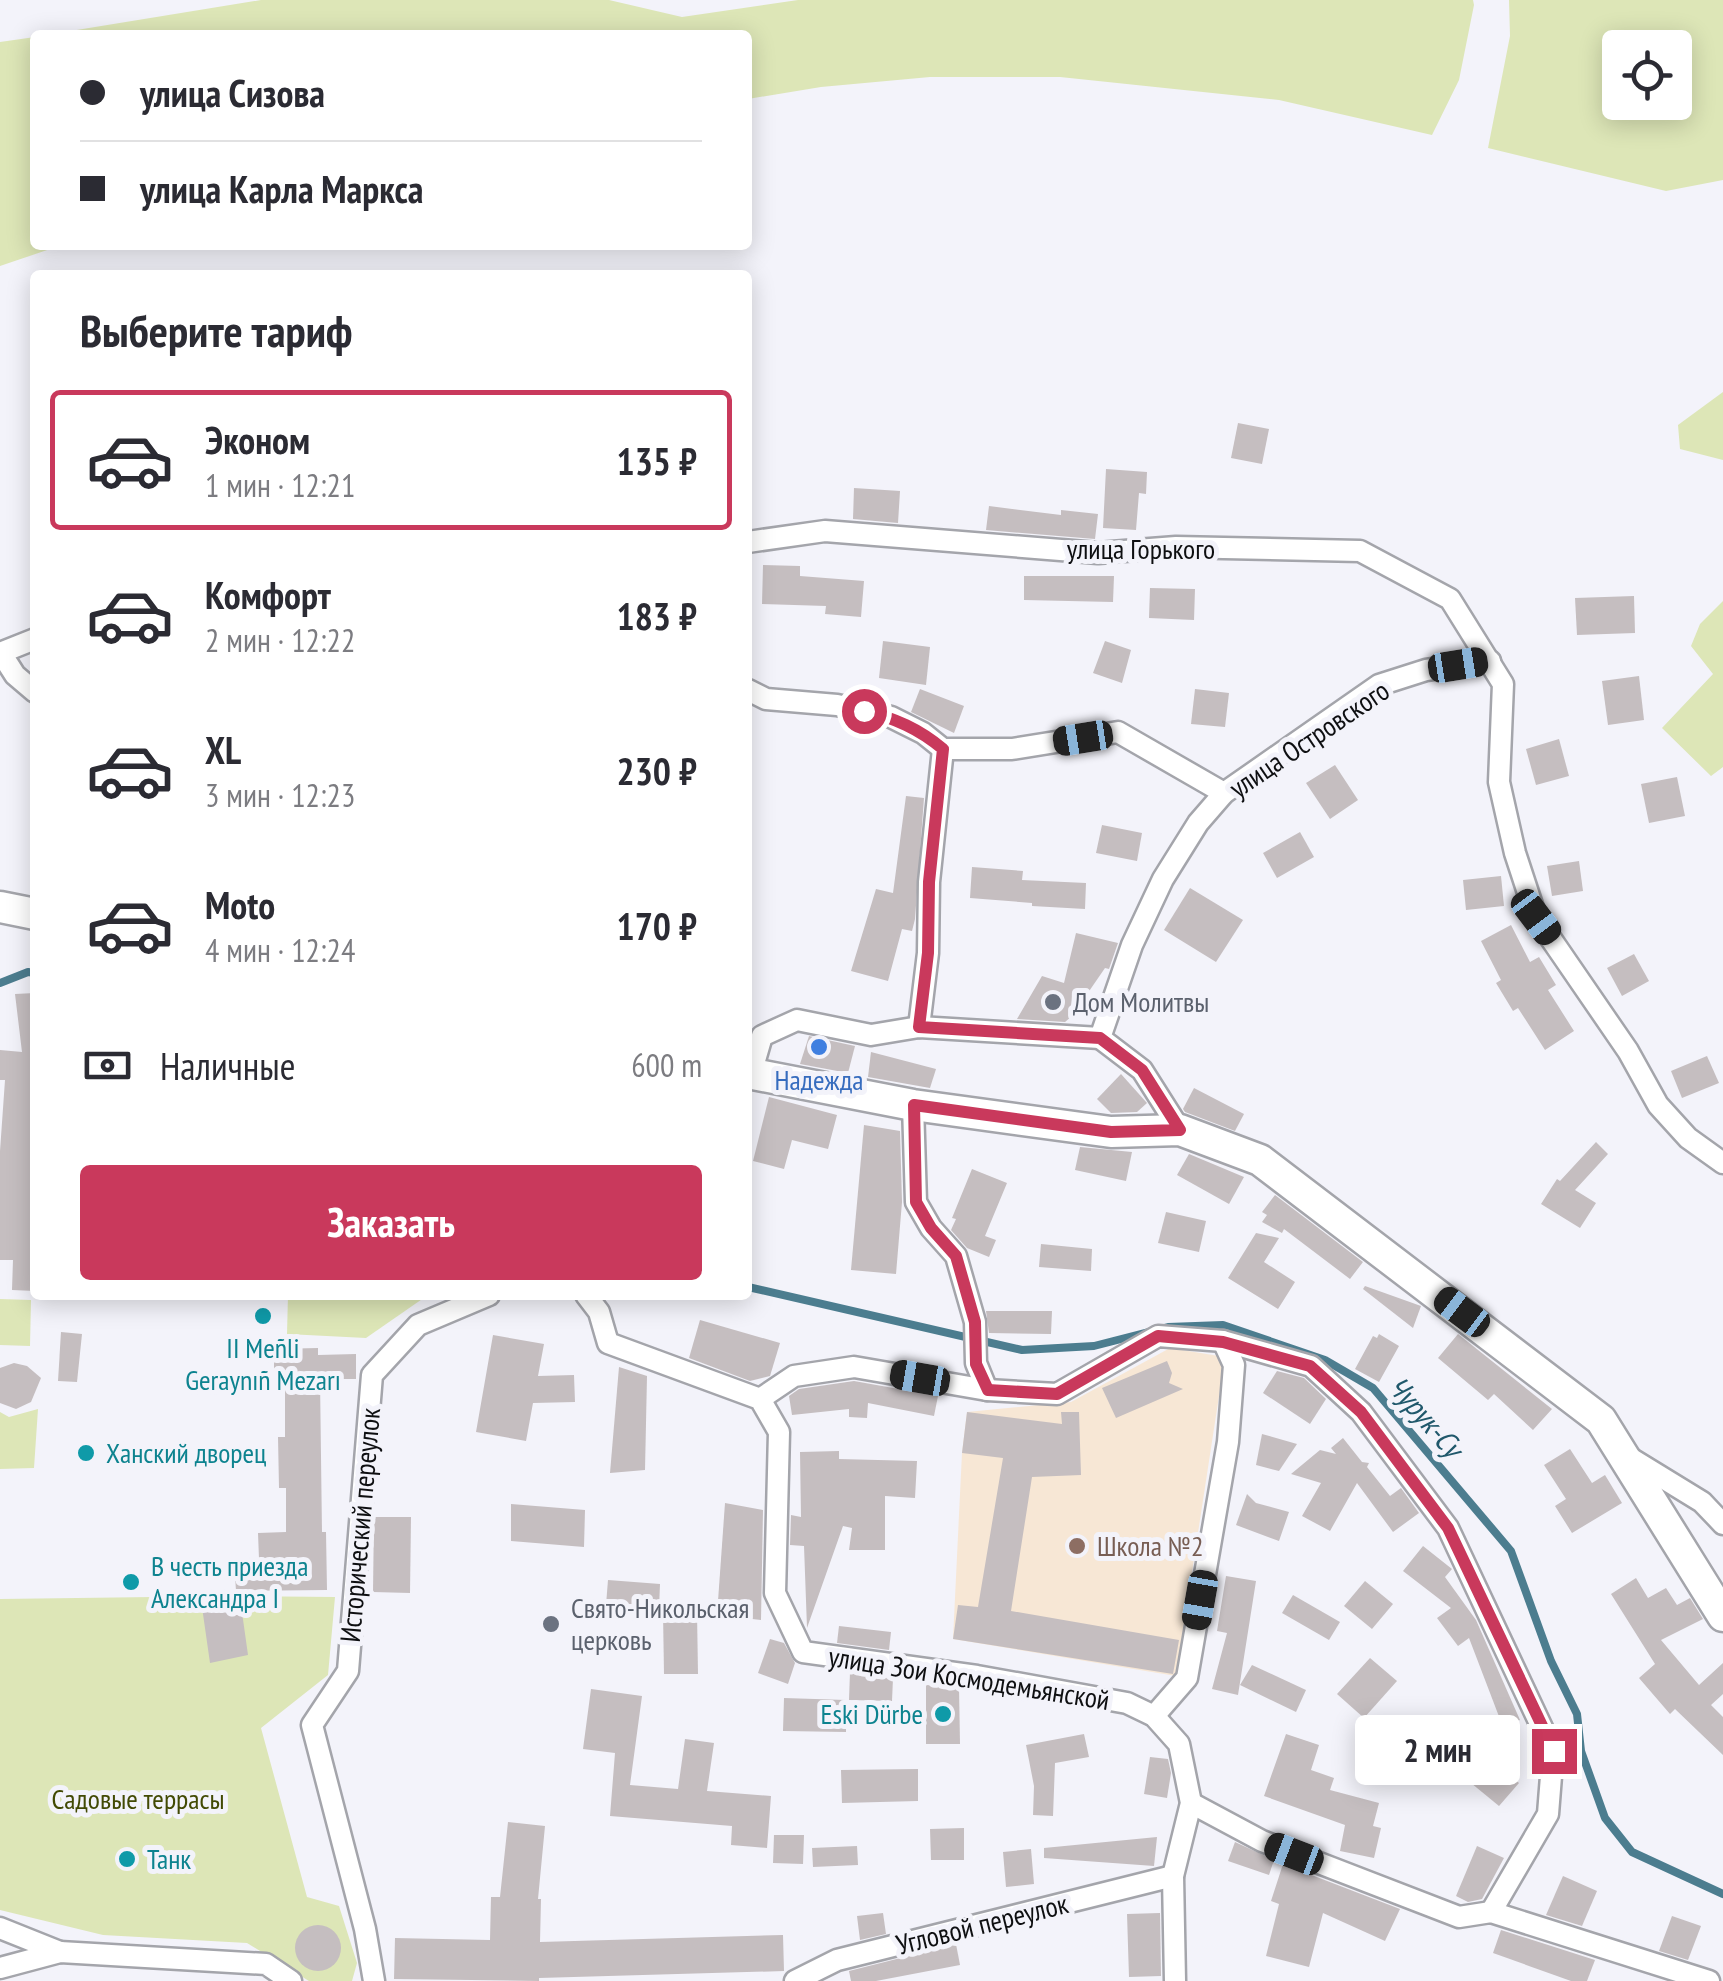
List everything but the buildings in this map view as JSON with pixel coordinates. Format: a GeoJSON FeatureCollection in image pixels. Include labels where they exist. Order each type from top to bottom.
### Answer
{"type":"FeatureCollection","features":[{"type":"Feature","properties":{"kind":"main road"},"geometry":{"type":"LineString","coordinates":[[0,907],[30,913]]}},
{"type":"Feature","properties":{"kind":"main road"},"geometry":{"type":"LineString","coordinates":[[752,1075],[914,1105],[1111,1132],[1180,1130],[1260,1160],[1601,1420],[1723,1616]]}},
{"type":"Feature","properties":{"kind":"street","name":"улица Горького"},"geometry":{"type":"LineString","coordinates":[[752,541],[824,531],[1098,552],[1176,547],[1360,552],[1450,599],[1503,684],[1499,782],[1515,853],[1536,917],[1628,1051],[1658,1105],[1688,1138],[1723,1163]]}},
{"type":"Feature","properties":{"kind":"street"},"geometry":{"type":"LineString","coordinates":[[30,641],[1,653],[15,675],[30,688]]}},
{"type":"Feature","properties":{"kind":"street","name":"улица Островского"},"geometry":{"type":"LineString","coordinates":[[1100,1038],[1132,946],[1163,879],[1198,824],[1224,793],[1379,685],[1426,670],[1490,660]]}},
{"type":"Feature","properties":{"kind":"street"},"geometry":{"type":"LineString","coordinates":[[752,692],[766,699],[837,705],[891,717],[923,733],[943,749],[1012,749],[1118,732],[1224,793]]}},
{"type":"Feature","properties":{"kind":"street"},"geometry":{"type":"LineString","coordinates":[[919,1027],[943,749]]}},
{"type":"Feature","properties":{"kind":"street"},"geometry":{"type":"LineString","coordinates":[[755,1031],[798,1020],[871,1035],[919,1027],[1100,1038],[1142,1070],[1180,1130]]}},
{"type":"Feature","properties":{"kind":"street"},"geometry":{"type":"LineString","coordinates":[[914,1105],[916,1202],[931,1228],[956,1256],[975,1322],[976,1364],[988,1390]]}},
{"type":"Feature","properties":{"kind":"street","name":"Исторический переулок"},"geometry":{"type":"LineString","coordinates":[[374,1981],[365,1929],[312,1725],[348,1671],[372,1375],[418,1325],[477,1300]]}},
{"type":"Feature","properties":{"kind":"street"},"geometry":{"type":"LineString","coordinates":[[590,1300],[598,1312],[608,1343],[760,1399],[794,1376],[854,1367],[988,1390],[1057,1394],[1158,1336],[1223,1342],[1310,1366],[1361,1412],[1448,1528],[1554,1751],[1548,1814],[1491,1912]]}},
{"type":"Feature","properties":{"kind":"street"},"geometry":{"type":"LineString","coordinates":[[1175,1981],[1173,1876],[1191,1803],[1178,1744],[1154,1716],[1187,1678],[1228,1442],[1234,1365],[1223,1342]]}},
{"type":"Feature","properties":{"kind":"street","name":"улица Зои Космодемьянской"},"geometry":{"type":"LineString","coordinates":[[760,1399],[779,1432],[776,1594],[803,1652],[1090,1696],[1127,1703],[1154,1716]]}},
{"type":"Feature","properties":{"kind":"street"},"geometry":{"type":"LineString","coordinates":[[1617,1450],[1702,1502],[1723,1524]]}},
{"type":"Feature","properties":{"kind":"street"},"geometry":{"type":"LineString","coordinates":[[1191,1803],[1262,1841],[1459,1917],[1491,1912],[1709,1981]]}},
{"type":"Feature","properties":{"kind":"street","name":"Угловой переулок"},"geometry":{"type":"LineString","coordinates":[[794,1981],[837,1960],[1173,1876]]}},
{"type":"Feature","properties":{"kind":"street"},"geometry":{"type":"LineString","coordinates":[[0,1928],[60,1952]]}},
{"type":"Feature","properties":{"kind":"street"},"geometry":{"type":"LineString","coordinates":[[0,1968],[60,1952],[266,1964],[292,1981]]}},
{"type":"Feature","properties":{"kind":"shaded area","name":"Школа №2"},"geometry":{"type":"Polygon","coordinates":[[[1170,1348],[1225,1357],[1176,1676],[953,1639],[967,1412],[1071,1402],[1170,1348]]]}},
{"type":"Feature","properties":{"kind":"green space"},"geometry":{"type":"Polygon","coordinates":[[[261,0],[609,0],[682,17],[798,0],[1473,0],[1474,5],[1459,80],[1432,135],[1279,100],[1060,77],[930,77],[821,87],[752,98],[752,30],[77,30],[261,0]]]}},
{"type":"Feature","properties":{"kind":"green space"},"geometry":{"type":"Polygon","coordinates":[[[1509,0],[1723,0],[1723,180],[1666,191],[1488,148],[1510,36],[1509,0]]]}},
{"type":"Feature","properties":{"kind":"green space"},"geometry":{"type":"Polygon","coordinates":[[[30,38],[30,250],[47,250],[0,266],[0,42],[30,38]]]}},
{"type":"Feature","properties":{"kind":"green space"},"geometry":{"type":"Polygon","coordinates":[[[1723,392],[1723,460],[1680,449],[1678,425],[1723,392]]]}},
{"type":"Feature","properties":{"kind":"green space"},"geometry":{"type":"Polygon","coordinates":[[[1723,601],[1723,767],[1711,776],[1662,728],[1713,674],[1691,646],[1700,624],[1723,601]]]}},
{"type":"Feature","properties":{"kind":"green space"},"geometry":{"type":"Polygon","coordinates":[[[0,1299],[31,1300],[30,1346],[0,1345],[0,1299]]]}},
{"type":"Feature","properties":{"kind":"green space"},"geometry":{"type":"Polygon","coordinates":[[[288,1300],[421,1300],[366,1338],[287,1334],[288,1300]]]}},
{"type":"Feature","properties":{"kind":"green space"},"geometry":{"type":"Polygon","coordinates":[[[38,1409],[34,1468],[0,1469],[0,1412],[9,1417],[38,1409]]]}},
{"type":"Feature","properties":{"kind":"green space","name":"Садовые террасы"},"geometry":{"type":"Polygon","coordinates":[[[335,1597],[328,1675],[261,1728],[307,1897],[339,1906],[357,1963],[352,1981],[309,1981],[247,1943],[103,1935],[0,1910],[0,1599],[335,1597]]]}},
{"type":"Feature","properties":{"kind":"waterway","name":"Чурук-Су"},"geometry":{"type":"LineString","coordinates":[[0,983],[30,972]]}},
{"type":"Feature","properties":{"kind":"waterway","name":"Чурук-Су"},"geometry":{"type":"LineString","coordinates":[[752,1288],[1022,1350],[1094,1346],[1168,1327],[1223,1325],[1325,1360],[1373,1388],[1511,1551],[1551,1661],[1577,1714],[1581,1751],[1605,1818],[1632,1852],[1723,1894]]}},
{"type":"Feature","properties":{"kind":"place","name":"Дом Молитвы"},"geometry":{"type":"Point","coordinates":[1053,1002]}},
{"type":"Feature","properties":{"kind":"place","name":"Надежда"},"geometry":{"type":"Point","coordinates":[819,1047]}},
{"type":"Feature","properties":{"kind":"place","name":"II Meñli Geraynıñ Mezarı"},"geometry":{"type":"Point","coordinates":[263,1316]}},
{"type":"Feature","properties":{"kind":"place","name":"Ханский дворец"},"geometry":{"type":"Point","coordinates":[86,1453]}},
{"type":"Feature","properties":{"kind":"place","name":"Школа №2"},"geometry":{"type":"Point","coordinates":[1077,1546]}},
{"type":"Feature","properties":{"kind":"place","name":"В честь приезда Александра I"},"geometry":{"type":"Point","coordinates":[131,1582]}},
{"type":"Feature","properties":{"kind":"place","name":"Свято-Никольская церковь"},"geometry":{"type":"Point","coordinates":[551,1624]}},
{"type":"Feature","properties":{"kind":"place","name":"Eski Dürbe"},"geometry":{"type":"Point","coordinates":[943,1714]}},
{"type":"Feature","properties":{"kind":"place","name":"Танк"},"geometry":{"type":"Point","coordinates":[127,1859]}},
{"type":"Feature","properties":{"kind":"route"},"geometry":{"type":"LineString","coordinates":[[864,711],[891,717],[923,733],[943,749],[919,1027],[1100,1038],[1142,1070],[1180,1130],[1111,1132],[914,1105],[916,1202],[931,1228],[956,1256],[975,1322],[976,1364],[988,1390],[1057,1394],[1158,1336],[1223,1342],[1310,1366],[1361,1412],[1448,1528],[1554,1751]]}}]}
